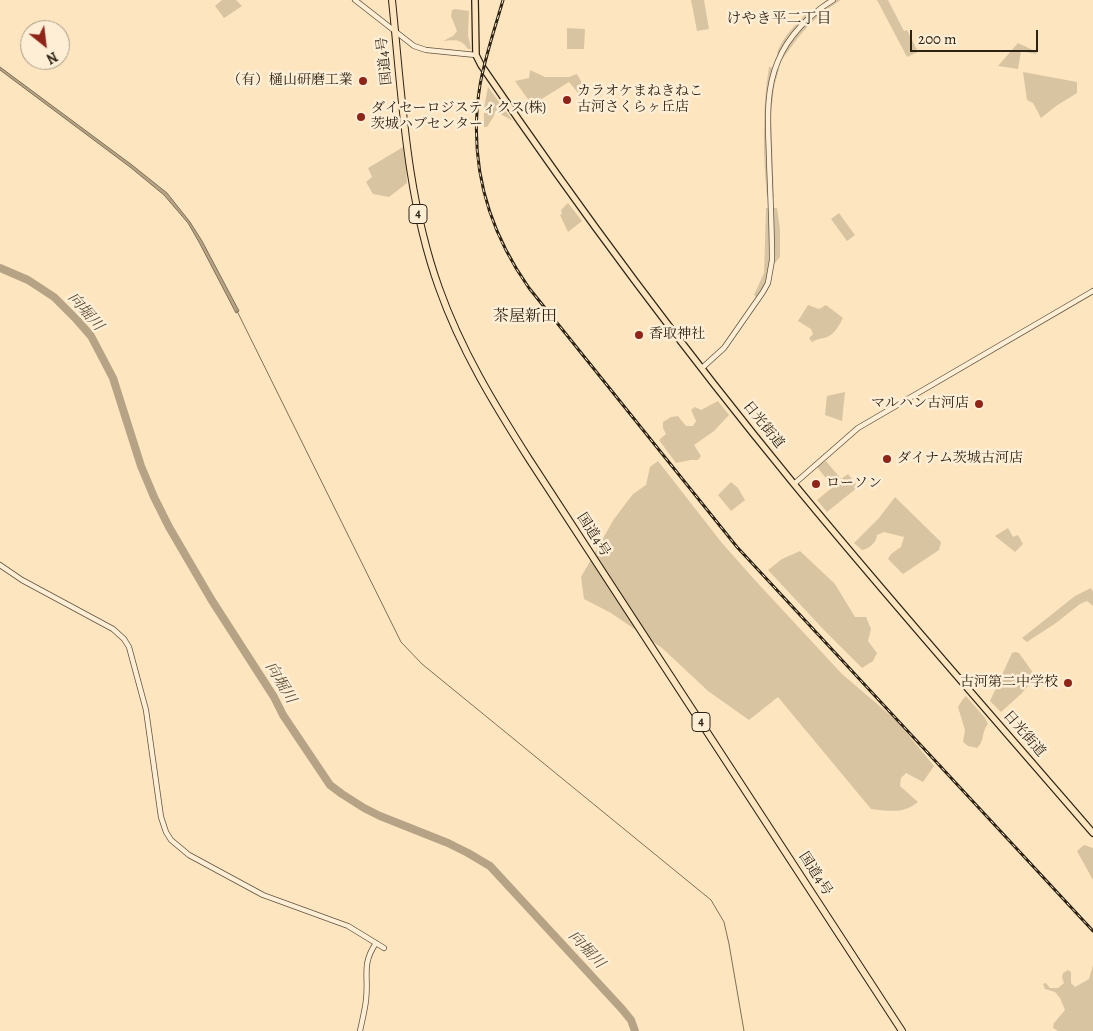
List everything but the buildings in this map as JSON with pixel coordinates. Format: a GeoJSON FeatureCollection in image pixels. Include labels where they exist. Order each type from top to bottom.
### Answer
{"type":"FeatureCollection","features":[{"type":"Feature","properties":{"kind":"highway","name":"国道4号"},"geometry":{"type":"LineString","coordinates":[[392,0],[407,143],[417,208],[439,287],[468,357],[486,391],[529,459],[902,1031]]}},
{"type":"Feature","properties":{"kind":"main road","name":"日光街道"},"geometry":{"type":"LineString","coordinates":[[474,0],[476,55],[481,66],[536,145],[702,368],[794,484],[1093,833]]}},
{"type":"Feature","properties":{"kind":"street"},"geometry":{"type":"LineString","coordinates":[[355,0],[414,46],[426,50],[476,55]]}},
{"type":"Feature","properties":{"kind":"street"},"geometry":{"type":"LineString","coordinates":[[702,368],[724,348],[759,299],[768,282],[772,260],[768,108],[772,79],[778,62],[790,39],[810,16],[833,0]]}},
{"type":"Feature","properties":{"kind":"street"},"geometry":{"type":"LineString","coordinates":[[794,484],[858,428],[1093,292]]}},
{"type":"Feature","properties":{"kind":"street"},"geometry":{"type":"LineString","coordinates":[[0,565],[22,580],[108,626],[118,633],[129,647],[146,710],[161,817],[171,840],[189,855],[263,895],[348,926],[384,948]]}},
{"type":"Feature","properties":{"kind":"street"},"geometry":{"type":"LineString","coordinates":[[360,1031],[366,998],[366,964],[368,955],[376,943]]}},
{"type":"Feature","properties":{"kind":"shaded area"},"geometry":{"type":"Polygon","coordinates":[[[222,0],[236,0],[242,6],[224,18],[215,6],[222,0]]]}},
{"type":"Feature","properties":{"kind":"shaded area"},"geometry":{"type":"Polygon","coordinates":[[[691,0],[704,0],[709,29],[697,31],[691,0]]]}},
{"type":"Feature","properties":{"kind":"shaded area"},"geometry":{"type":"Polygon","coordinates":[[[836,0],[841,0],[822,13],[808,27],[782,60],[777,53],[785,37],[793,28],[805,15],[814,16],[836,0]]]}},
{"type":"Feature","properties":{"kind":"shaded area"},"geometry":{"type":"Polygon","coordinates":[[[877,0],[888,0],[904,31],[907,30],[918,52],[907,57],[877,0]]]}},
{"type":"Feature","properties":{"kind":"shaded area"},"geometry":{"type":"Polygon","coordinates":[[[452,10],[469,11],[468,35],[471,49],[468,49],[457,40],[443,41],[453,36],[457,31],[451,16],[452,10]]]}},
{"type":"Feature","properties":{"kind":"shaded area"},"geometry":{"type":"Polygon","coordinates":[[[567,28],[585,29],[584,49],[567,49],[567,28]]]}},
{"type":"Feature","properties":{"kind":"shaded area"},"geometry":{"type":"Polygon","coordinates":[[[1018,43],[1037,52],[1036,54],[1021,51],[1018,69],[998,66],[1018,43]]]}},
{"type":"Feature","properties":{"kind":"shaded area"},"geometry":{"type":"Polygon","coordinates":[[[0,67],[167,193],[202,241],[239,311],[236,313],[188,223],[164,195],[130,167],[0,70],[0,67]]]}},
{"type":"Feature","properties":{"kind":"shaded area"},"geometry":{"type":"Polygon","coordinates":[[[769,67],[779,69],[774,87],[771,114],[774,198],[767,197],[765,165],[764,115],[769,67]]]}},
{"type":"Feature","properties":{"kind":"shaded area"},"geometry":{"type":"Polygon","coordinates":[[[530,70],[545,77],[569,77],[577,74],[586,90],[579,94],[569,82],[532,105],[515,81],[529,78],[530,70]]]}},
{"type":"Feature","properties":{"kind":"shaded area"},"geometry":{"type":"Polygon","coordinates":[[[1023,72],[1077,82],[1077,93],[1041,118],[1033,103],[1027,100],[1023,72]]]}},
{"type":"Feature","properties":{"kind":"shaded area"},"geometry":{"type":"Polygon","coordinates":[[[488,87],[513,121],[495,111],[487,127],[484,127],[484,108],[488,87]]]}},
{"type":"Feature","properties":{"kind":"shaded area"},"geometry":{"type":"Polygon","coordinates":[[[405,146],[407,183],[389,197],[373,194],[366,182],[372,177],[368,168],[405,146]]]}},
{"type":"Feature","properties":{"kind":"shaded area"},"geometry":{"type":"Polygon","coordinates":[[[568,203],[582,221],[568,232],[560,215],[562,214],[561,210],[568,203]]]}},
{"type":"Feature","properties":{"kind":"shaded area"},"geometry":{"type":"Polygon","coordinates":[[[766,208],[777,208],[780,229],[780,257],[774,264],[771,280],[757,298],[754,295],[764,273],[766,208]]]}},
{"type":"Feature","properties":{"kind":"shaded area"},"geometry":{"type":"Polygon","coordinates":[[[839,213],[855,235],[847,241],[831,219],[839,213]]]}},
{"type":"Feature","properties":{"kind":"shaded area"},"geometry":{"type":"Polygon","coordinates":[[[808,305],[819,309],[826,305],[843,318],[832,334],[812,342],[809,338],[813,334],[811,329],[798,321],[808,305]]]}},
{"type":"Feature","properties":{"kind":"shaded area"},"geometry":{"type":"Polygon","coordinates":[[[845,392],[842,421],[825,415],[827,396],[845,392]]]}},
{"type":"Feature","properties":{"kind":"shaded area"},"geometry":{"type":"Polygon","coordinates":[[[718,401],[729,415],[714,431],[694,445],[701,456],[698,460],[676,463],[659,440],[666,434],[663,422],[671,417],[678,416],[686,426],[693,426],[696,421],[691,410],[695,407],[701,410],[718,401]]]}},
{"type":"Feature","properties":{"kind":"shaded area"},"geometry":{"type":"Polygon","coordinates":[[[658,461],[722,543],[753,578],[842,674],[896,720],[934,766],[923,782],[906,773],[901,778],[900,786],[918,802],[913,806],[902,810],[890,811],[871,809],[778,697],[749,720],[708,691],[662,648],[611,613],[584,599],[581,577],[614,519],[633,494],[646,485],[650,467],[658,461]]]}},
{"type":"Feature","properties":{"kind":"shaded area"},"geometry":{"type":"Polygon","coordinates":[[[826,461],[841,479],[848,474],[858,487],[827,512],[817,500],[833,487],[817,467],[826,461]]]}},
{"type":"Feature","properties":{"kind":"shaded area"},"geometry":{"type":"Polygon","coordinates":[[[731,482],[738,488],[745,500],[731,511],[718,495],[731,482]]]}},
{"type":"Feature","properties":{"kind":"shaded area"},"geometry":{"type":"Polygon","coordinates":[[[895,497],[941,542],[939,550],[903,574],[888,559],[891,554],[901,547],[904,537],[884,532],[877,535],[876,540],[870,547],[862,550],[854,543],[879,518],[895,497]]]}},
{"type":"Feature","properties":{"kind":"shaded area"},"geometry":{"type":"Polygon","coordinates":[[[1008,528],[1013,537],[1018,535],[1023,544],[1015,552],[995,536],[1008,528]]]}},
{"type":"Feature","properties":{"kind":"shaded area"},"geometry":{"type":"Polygon","coordinates":[[[800,551],[835,584],[855,617],[866,617],[871,629],[868,641],[877,653],[873,661],[862,668],[768,570],[782,559],[800,551]]]}},
{"type":"Feature","properties":{"kind":"shaded area"},"geometry":{"type":"Polygon","coordinates":[[[1091,588],[1093,592],[1093,606],[1087,601],[1080,604],[1027,642],[1022,638],[1075,596],[1091,588]]]}},
{"type":"Feature","properties":{"kind":"shaded area"},"geometry":{"type":"Polygon","coordinates":[[[1012,653],[1019,653],[1036,677],[1001,712],[990,701],[1012,653]]]}},
{"type":"Feature","properties":{"kind":"shaded area"},"geometry":{"type":"Polygon","coordinates":[[[966,696],[988,724],[977,748],[968,746],[963,742],[965,730],[958,707],[966,696]]]}},
{"type":"Feature","properties":{"kind":"shaded area"},"geometry":{"type":"Polygon","coordinates":[[[1084,845],[1093,848],[1093,880],[1077,851],[1084,845]]]}},
{"type":"Feature","properties":{"kind":"shaded area"},"geometry":{"type":"Polygon","coordinates":[[[1093,965],[1093,1031],[1058,1031],[1053,1028],[1054,1023],[1065,1010],[1055,992],[1045,989],[1043,984],[1046,983],[1050,988],[1058,988],[1064,983],[1063,973],[1068,970],[1071,972],[1071,983],[1075,987],[1089,979],[1093,965]]]}},
{"type":"Feature","properties":{"kind":"waterway","name":"向堀川"},"geometry":{"type":"LineString","coordinates":[[0,268],[28,280],[54,297],[91,336],[113,378],[141,466],[169,527],[211,599],[274,697],[283,715],[330,785],[364,808],[448,843],[490,866],[622,1009],[631,1020],[635,1031]]}},
{"type":"Feature","properties":{"kind":"waterway"},"geometry":{"type":"LineString","coordinates":[[237,311],[401,642],[422,664],[711,900],[724,922],[744,1031]]}},
{"type":"Feature","properties":{"kind":"railway"},"geometry":{"type":"LineString","coordinates":[[503,0],[487,53],[480,85],[477,140],[479,166],[491,217],[514,265],[529,288],[737,547],[1093,931]]}},
{"type":"Feature","properties":{"kind":"place","name":"（有）樋山研磨工業"},"geometry":{"type":"Point","coordinates":[363,81]}},
{"type":"Feature","properties":{"kind":"place","name":"カラオケまねきねこ 古河さくらヶ丘店"},"geometry":{"type":"Point","coordinates":[567,100]}},
{"type":"Feature","properties":{"kind":"place","name":"ダイセーロジスティクス(株) 茨城ハブセンター"},"geometry":{"type":"Point","coordinates":[361,117]}},
{"type":"Feature","properties":{"kind":"place","name":"香取神社"},"geometry":{"type":"Point","coordinates":[639,335]}},
{"type":"Feature","properties":{"kind":"place","name":"マルハン古河店"},"geometry":{"type":"Point","coordinates":[979,404]}},
{"type":"Feature","properties":{"kind":"place","name":"ダイナム茨城古河店"},"geometry":{"type":"Point","coordinates":[887,459]}},
{"type":"Feature","properties":{"kind":"place","name":"ローソン"},"geometry":{"type":"Point","coordinates":[816,484]}},
{"type":"Feature","properties":{"kind":"place","name":"古河第二中学校"},"geometry":{"type":"Point","coordinates":[1068,683]}},
{"type":"Feature","properties":{"kind":"district","name":"けやき平二丁目"},"geometry":{"type":"Point","coordinates":[779,19]}},
{"type":"Feature","properties":{"kind":"district","name":"茶屋新田"},"geometry":{"type":"Point","coordinates":[525,317]}}]}
